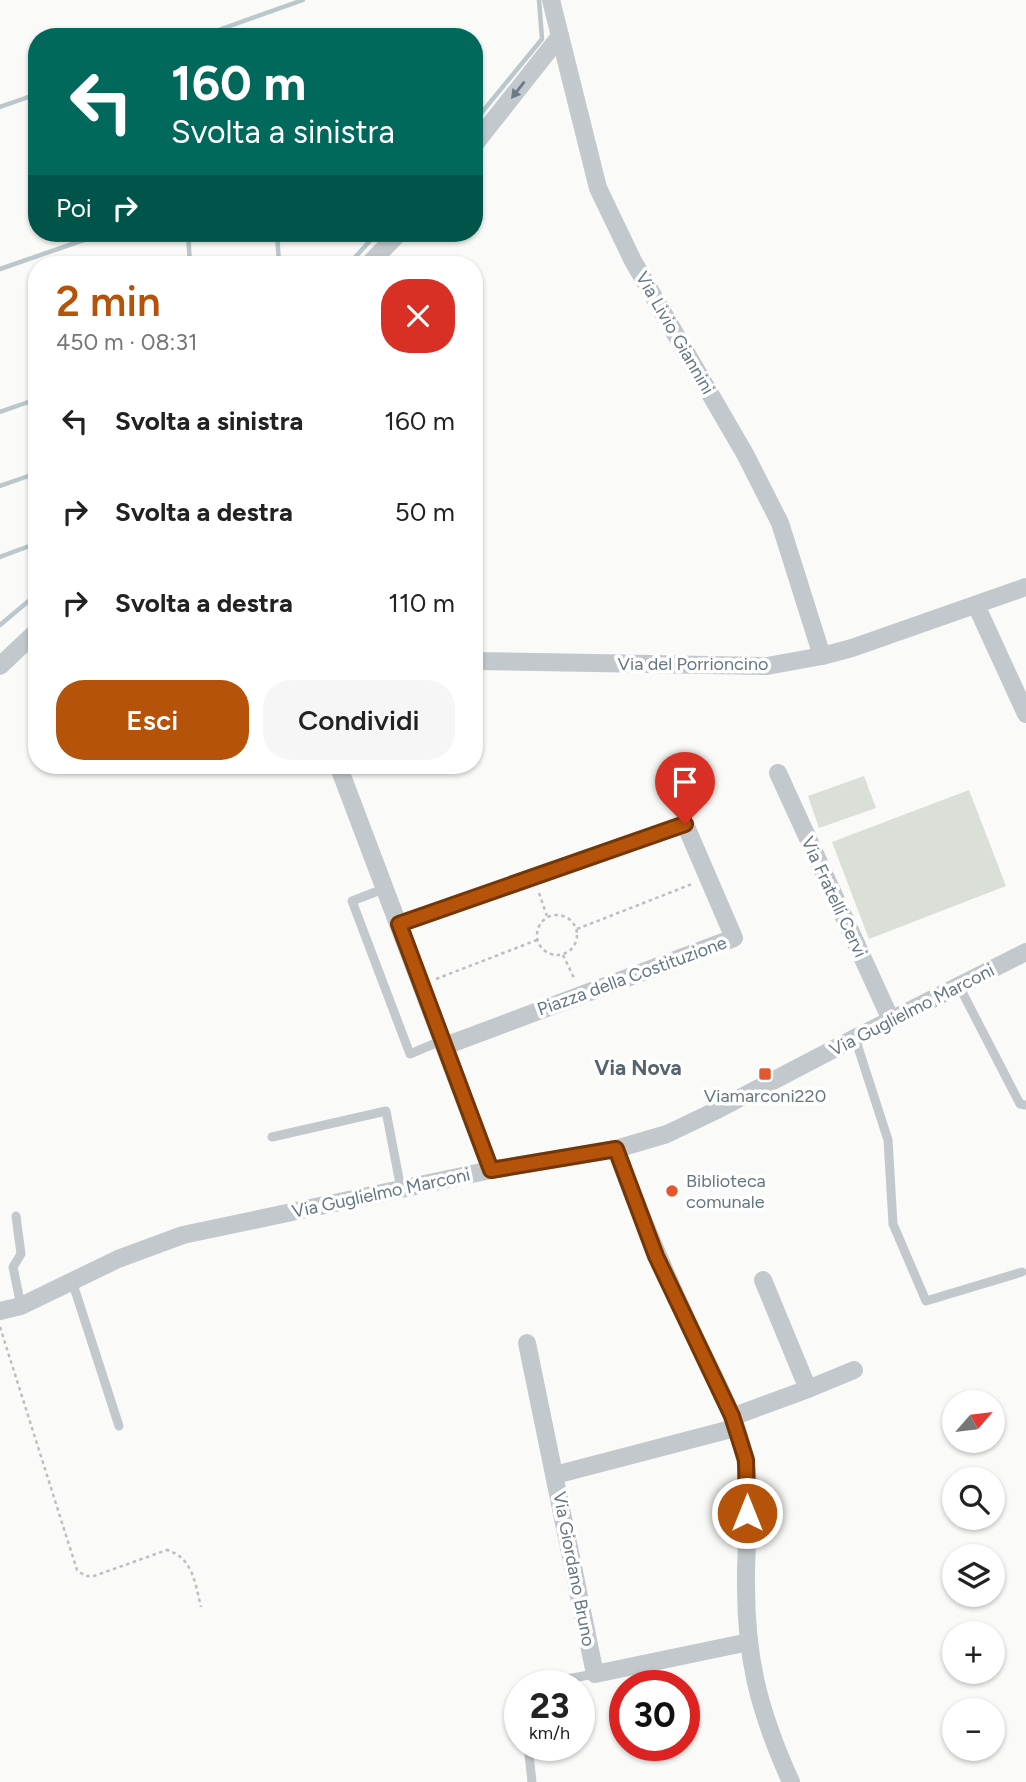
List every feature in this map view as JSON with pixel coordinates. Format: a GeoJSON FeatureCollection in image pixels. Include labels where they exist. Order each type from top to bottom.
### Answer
{"type":"FeatureCollection","features":[{"type":"Feature","properties":{"kind":"street","name":"Via Livio Giannini"},"geometry":{"type":"LineString","coordinates":[[551,0],[598,188],[633,261],[745,454],[780,523],[822,656]]}},
{"type":"Feature","properties":{"kind":"street"},"geometry":{"type":"LineString","coordinates":[[483,134],[560,36]]}},
{"type":"Feature","properties":{"kind":"street"},"geometry":{"type":"LineString","coordinates":[[377,256],[390,242]]}},
{"type":"Feature","properties":{"kind":"street","name":"Via del Porrioncino"},"geometry":{"type":"LineString","coordinates":[[483,661],[757,666],[822,656],[1026,587]]}},
{"type":"Feature","properties":{"kind":"street"},"geometry":{"type":"LineString","coordinates":[[976,605],[1026,714]]}},
{"type":"Feature","properties":{"kind":"street"},"geometry":{"type":"LineString","coordinates":[[0,666],[28,640]]}},
{"type":"Feature","properties":{"kind":"street"},"geometry":{"type":"LineString","coordinates":[[342,774],[491,1170]]}},
{"type":"Feature","properties":{"kind":"street","name":"Via Fratelli Cervi"},"geometry":{"type":"LineString","coordinates":[[778,774],[891,1020]]}},
{"type":"Feature","properties":{"kind":"street","name":"Piazza della Costituzione"},"geometry":{"type":"LineString","coordinates":[[399,924],[685,824],[734,938],[444,1043]]}},
{"type":"Feature","properties":{"kind":"street","name":"Via Guglielmo Marconi"},"geometry":{"type":"LineString","coordinates":[[0,1311],[20,1306],[118,1259],[183,1235],[491,1170],[616,1149],[667,1134],[1026,952]]}},
{"type":"Feature","properties":{"kind":"street"},"geometry":{"type":"LineString","coordinates":[[616,1149],[656,1256],[733,1422],[746,1460],[746,1602],[751,1666],[760,1704],[791,1782]]}},
{"type":"Feature","properties":{"kind":"street"},"geometry":{"type":"LineString","coordinates":[[763,1280],[808,1390]]}},
{"type":"Feature","properties":{"kind":"street","name":"Via Giordano Bruno"},"geometry":{"type":"LineString","coordinates":[[527,1343],[594,1670]]}},
{"type":"Feature","properties":{"kind":"street","name":"Via Giordano Bruno"},"geometry":{"type":"LineString","coordinates":[[555,1475],[733,1422],[854,1370]]}},
{"type":"Feature","properties":{"kind":"street"},"geometry":{"type":"LineString","coordinates":[[595,1674],[749,1642]]}},
{"type":"Feature","properties":{"kind":"lane"},"geometry":{"type":"LineString","coordinates":[[386,888],[352,901],[410,1054],[444,1043]]}},
{"type":"Feature","properties":{"kind":"lane"},"geometry":{"type":"LineString","coordinates":[[959,986],[1020,1104],[1026,1105]]}},
{"type":"Feature","properties":{"kind":"lane"},"geometry":{"type":"LineString","coordinates":[[855,1038],[888,1140],[893,1224],[926,1301],[1023,1272]]}},
{"type":"Feature","properties":{"kind":"lane"},"geometry":{"type":"LineString","coordinates":[[272,1137],[386,1111],[401,1189]]}},
{"type":"Feature","properties":{"kind":"lane"},"geometry":{"type":"LineString","coordinates":[[16,1216],[21,1254],[13,1267],[20,1306]]}},
{"type":"Feature","properties":{"kind":"lane"},"geometry":{"type":"LineString","coordinates":[[72,1281],[119,1426]]}},
{"type":"Feature","properties":{"kind":"lane"},"geometry":{"type":"LineString","coordinates":[[530,1761],[532,1782]]}},
{"type":"Feature","properties":{"kind":"path"},"geometry":{"type":"LineString","coordinates":[[533,877],[547,917]]}},
{"type":"Feature","properties":{"kind":"path"},"geometry":{"type":"LineString","coordinates":[[577,929],[708,878]]}},
{"type":"Feature","properties":{"kind":"path"},"geometry":{"type":"LineString","coordinates":[[565,915],[574,923],[577,929],[576,942],[569,952],[563,955],[550,954],[540,946],[537,940],[538,927],[547,917],[565,915]]}},
{"type":"Feature","properties":{"kind":"path"},"geometry":{"type":"LineString","coordinates":[[422,984],[537,940]]}},
{"type":"Feature","properties":{"kind":"path"},"geometry":{"type":"LineString","coordinates":[[563,955],[581,995]]}},
{"type":"Feature","properties":{"kind":"path"},"geometry":{"type":"LineString","coordinates":[[0,1327],[77,1570],[85,1576],[94,1576],[167,1550],[186,1560],[201,1607]]}},
{"type":"Feature","properties":{"kind":"shaded area"},"geometry":{"type":"Polygon","coordinates":[[[864,776],[876,808],[819,828],[808,796],[864,776]]]}},
{"type":"Feature","properties":{"kind":"shaded area"},"geometry":{"type":"Polygon","coordinates":[[[969,790],[1006,886],[869,939],[832,842],[969,790]]]}},
{"type":"Feature","properties":{"kind":"waterway"},"geometry":{"type":"LineString","coordinates":[[224,28],[303,0]]}},
{"type":"Feature","properties":{"kind":"waterway"},"geometry":{"type":"LineString","coordinates":[[483,111],[542,39],[539,0]]}},
{"type":"Feature","properties":{"kind":"waterway"},"geometry":{"type":"LineString","coordinates":[[0,107],[28,97]]}},
{"type":"Feature","properties":{"kind":"waterway"},"geometry":{"type":"LineString","coordinates":[[38,256],[78,242]]}},
{"type":"Feature","properties":{"kind":"waterway"},"geometry":{"type":"LineString","coordinates":[[189,242],[189,256]]}},
{"type":"Feature","properties":{"kind":"waterway"},"geometry":{"type":"LineString","coordinates":[[278,242],[278,256]]}},
{"type":"Feature","properties":{"kind":"waterway"},"geometry":{"type":"LineString","coordinates":[[356,256],[369,242]]}},
{"type":"Feature","properties":{"kind":"waterway"},"geometry":{"type":"LineString","coordinates":[[0,269],[28,259]]}},
{"type":"Feature","properties":{"kind":"waterway"},"geometry":{"type":"LineString","coordinates":[[0,412],[28,402]]}},
{"type":"Feature","properties":{"kind":"waterway"},"geometry":{"type":"LineString","coordinates":[[0,486],[28,476]]}},
{"type":"Feature","properties":{"kind":"waterway"},"geometry":{"type":"LineString","coordinates":[[0,557],[28,546]]}},
{"type":"Feature","properties":{"kind":"waterway"},"geometry":{"type":"LineString","coordinates":[[0,625],[28,602]]}},
{"type":"Feature","properties":{"kind":"place","name":"Viamarconi220"},"geometry":{"type":"Point","coordinates":[765,1074]}},
{"type":"Feature","properties":{"kind":"place","name":"Biblioteca comunale"},"geometry":{"type":"Point","coordinates":[672,1191]}},
{"type":"Feature","properties":{"kind":"district","name":"Via Nova"},"geometry":{"type":"Point","coordinates":[638,1067]}},
{"type":"Feature","properties":{"kind":"route"},"geometry":{"type":"LineString","coordinates":[[685,824],[399,924],[491,1170],[616,1149],[656,1256],[732,1416],[746,1460],[747,1513]]}}]}
